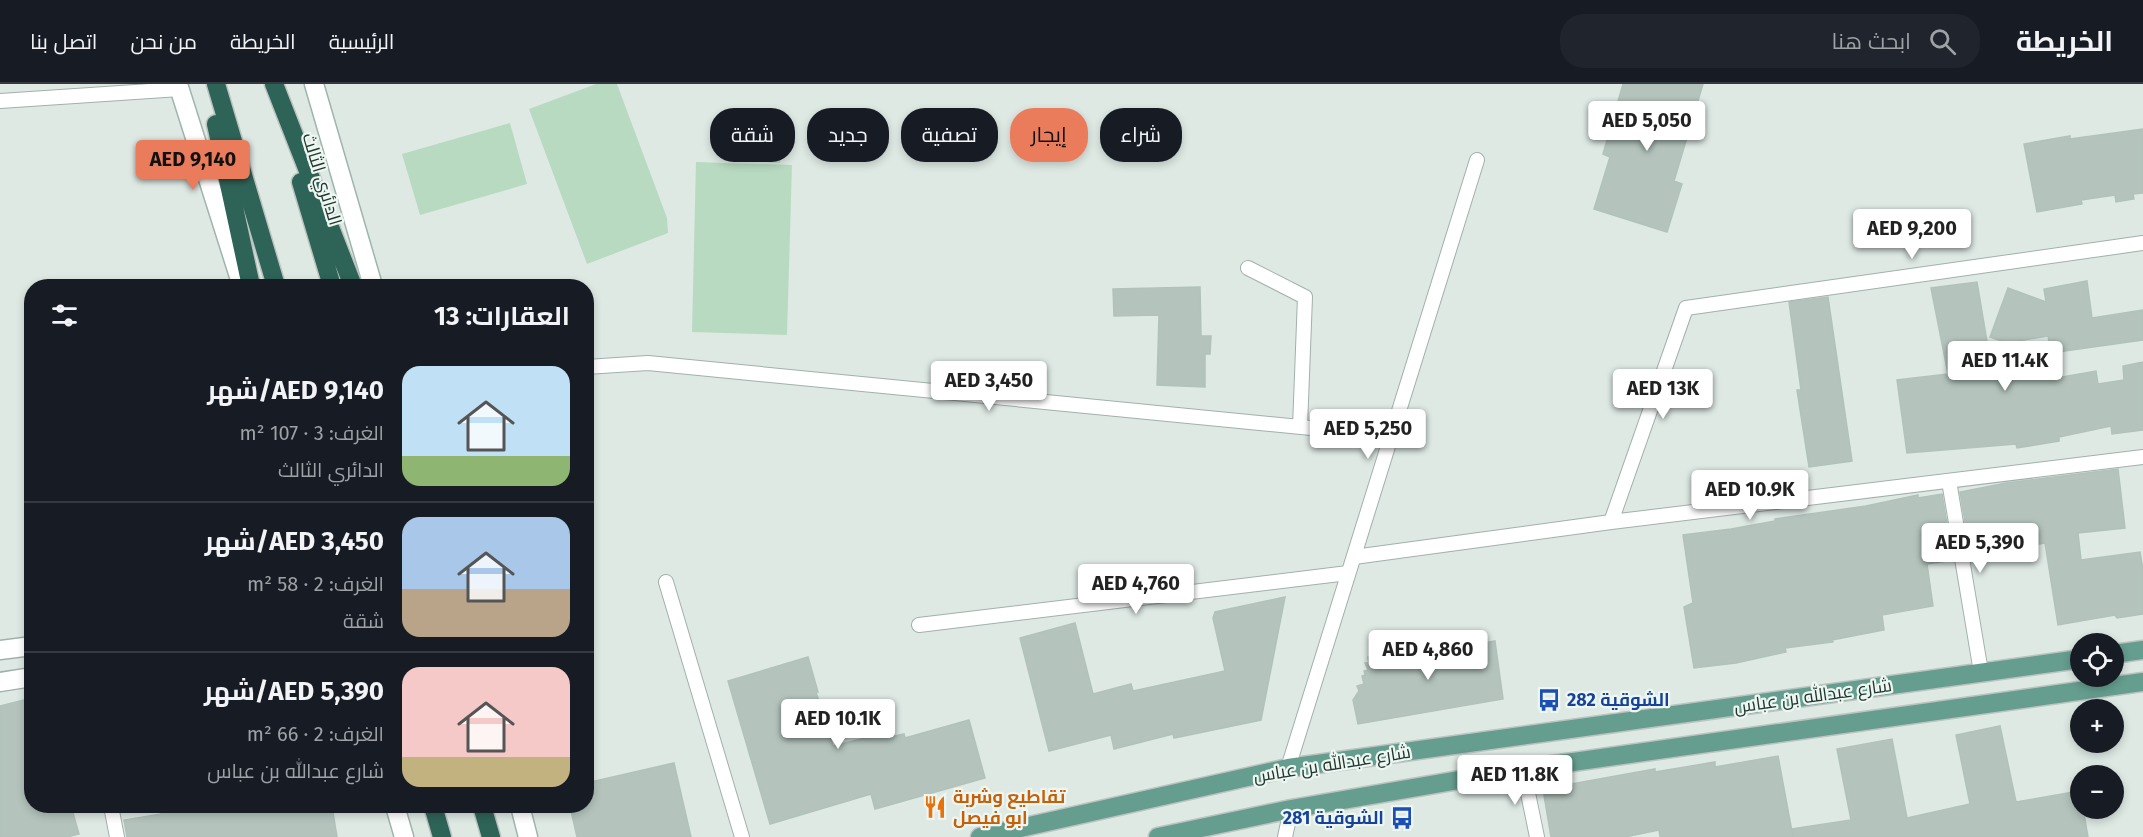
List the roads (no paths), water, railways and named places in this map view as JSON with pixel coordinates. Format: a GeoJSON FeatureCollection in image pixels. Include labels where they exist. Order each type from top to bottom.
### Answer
{"type":"FeatureCollection","features":[{"type":"Feature","properties":{"kind":"highway"},"geometry":{"type":"LineString","coordinates":[[208,84],[250,279]]}},
{"type":"Feature","properties":{"kind":"highway"},"geometry":{"type":"LineString","coordinates":[[216,84],[274,279]]}},
{"type":"Feature","properties":{"kind":"highway"},"geometry":{"type":"LineString","coordinates":[[273,84],[350,279]]}},
{"type":"Feature","properties":{"kind":"highway","name":"الدائري الثالث"},"geometry":{"type":"LineString","coordinates":[[273,84],[330,279]]}},
{"type":"Feature","properties":{"kind":"highway"},"geometry":{"type":"LineString","coordinates":[[435,813],[442,837]]}},
{"type":"Feature","properties":{"kind":"highway"},"geometry":{"type":"LineString","coordinates":[[484,813],[491,837]]}},
{"type":"Feature","properties":{"kind":"main road"},"geometry":{"type":"LineString","coordinates":[[314,84],[371,279]]}},
{"type":"Feature","properties":{"kind":"main road"},"geometry":{"type":"LineString","coordinates":[[179,87],[240,279]]}},
{"type":"Feature","properties":{"kind":"main road"},"geometry":{"type":"LineString","coordinates":[[0,650],[24,647]]}},
{"type":"Feature","properties":{"kind":"main road"},"geometry":{"type":"LineString","coordinates":[[2124,653],[2143,650]]}},
{"type":"Feature","properties":{"kind":"main road","name":"شارع عبدالله بن عباس"},"geometry":{"type":"LineString","coordinates":[[980,837],[1288,768],[2070,659]]}},
{"type":"Feature","properties":{"kind":"main road"},"geometry":{"type":"LineString","coordinates":[[0,682],[24,678]]}},
{"type":"Feature","properties":{"kind":"main road","name":"شارع عبدالله بن عباس"},"geometry":{"type":"LineString","coordinates":[[1158,837],[1291,809],[1523,769],[2143,682]]}},
{"type":"Feature","properties":{"kind":"main road"},"geometry":{"type":"LineString","coordinates":[[397,813],[404,837]]}},
{"type":"Feature","properties":{"kind":"main road"},"geometry":{"type":"LineString","coordinates":[[522,813],[528,837]]}},
{"type":"Feature","properties":{"kind":"street"},"geometry":{"type":"LineString","coordinates":[[0,101],[179,87]]}},
{"type":"Feature","properties":{"kind":"street"},"geometry":{"type":"LineString","coordinates":[[1288,768],[1477,160]]}},
{"type":"Feature","properties":{"kind":"street"},"geometry":{"type":"LineString","coordinates":[[1611,522],[1686,308],[2143,243]]}},
{"type":"Feature","properties":{"kind":"street"},"geometry":{"type":"LineString","coordinates":[[1248,268],[1305,297],[1300,427]]}},
{"type":"Feature","properties":{"kind":"street"},"geometry":{"type":"LineString","coordinates":[[594,367],[648,363],[1392,436]]}},
{"type":"Feature","properties":{"kind":"street"},"geometry":{"type":"LineString","coordinates":[[1354,557],[1611,522],[2143,457]]}},
{"type":"Feature","properties":{"kind":"street"},"geometry":{"type":"LineString","coordinates":[[1948,480],[1981,672]]}},
{"type":"Feature","properties":{"kind":"street"},"geometry":{"type":"LineString","coordinates":[[919,626],[1348,573]]}},
{"type":"Feature","properties":{"kind":"street"},"geometry":{"type":"LineString","coordinates":[[666,582],[742,837]]}},
{"type":"Feature","properties":{"kind":"street"},"geometry":{"type":"LineString","coordinates":[[1523,769],[1537,837]]}},
{"type":"Feature","properties":{"kind":"street"},"geometry":{"type":"LineString","coordinates":[[1285,837],[1291,809]]}},
{"type":"Feature","properties":{"kind":"street"},"geometry":{"type":"LineString","coordinates":[[112,813],[117,837]]}},
{"type":"Feature","properties":{"kind":"place","name":"الشوقية 282"},"geometry":{"type":"Point","coordinates":[1549,700]}},
{"type":"Feature","properties":{"kind":"place","name":"تقاطيع وشربة ابو فيصل"},"geometry":{"type":"Point","coordinates":[935,807]}},
{"type":"Feature","properties":{"kind":"place","name":"الشوقية 281"},"geometry":{"type":"Point","coordinates":[1402,818]}}]}
